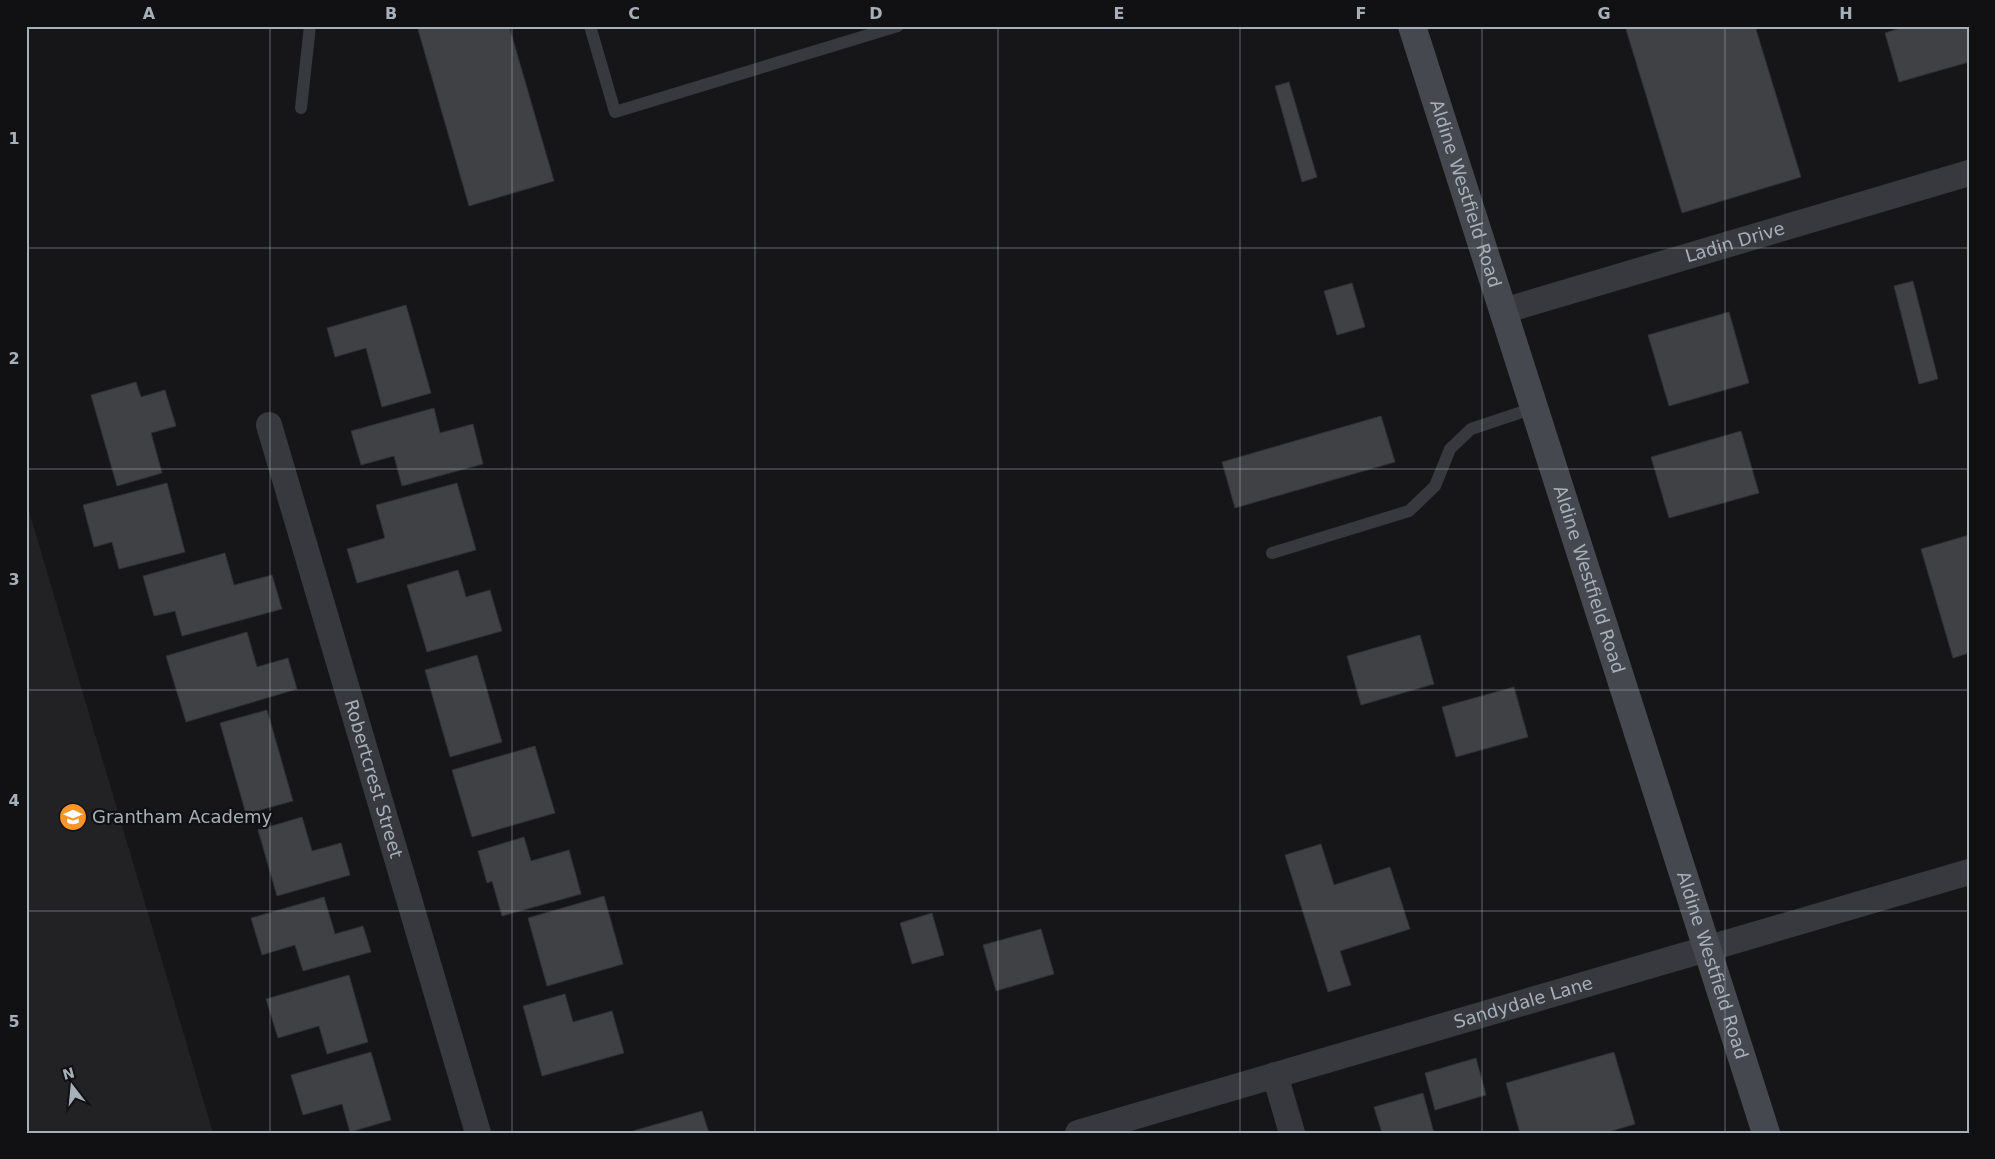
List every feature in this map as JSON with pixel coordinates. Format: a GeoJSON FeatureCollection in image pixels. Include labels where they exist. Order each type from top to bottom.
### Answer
{"type":"FeatureCollection","features":[{"type":"Feature","properties":{"kind":"main road","name":"Aldine Westfield Road"},"geometry":{"type":"LineString","coordinates":[[1412,26],[1766,1133]]}},
{"type":"Feature","properties":{"kind":"street","name":"Ladin Drive"},"geometry":{"type":"LineString","coordinates":[[1503,311],[1969,172]]}},
{"type":"Feature","properties":{"kind":"street","name":"Robertcrest Street"},"geometry":{"type":"LineString","coordinates":[[270,426],[478,1133]]}},
{"type":"Feature","properties":{"kind":"street","name":"Sandydale Lane"},"geometry":{"type":"LineString","coordinates":[[1078,1133],[1969,872]]}},
{"type":"Feature","properties":{"kind":"street"},"geometry":{"type":"LineString","coordinates":[[1275,1075],[1292,1133]]}},
{"type":"Feature","properties":{"kind":"lane"},"geometry":{"type":"LineString","coordinates":[[301,108],[310,26]]}},
{"type":"Feature","properties":{"kind":"lane"},"geometry":{"type":"LineString","coordinates":[[590,26],[616,112],[898,26]]}},
{"type":"Feature","properties":{"kind":"lane"},"geometry":{"type":"LineString","coordinates":[[1272,553],[1409,511],[1435,486],[1450,449],[1471,428],[1534,408]]}},
{"type":"Feature","properties":{"kind":"shaded area","name":"Grantham Academy"},"geometry":{"type":"Polygon","coordinates":[[[26,501],[213,1133],[26,1133],[26,501]]]}},
{"type":"Feature","properties":{"kind":"building"},"geometry":{"type":"Polygon","coordinates":[[[417,26],[509,26],[554,181],[469,206],[417,26]]]}},
{"type":"Feature","properties":{"kind":"building"},"geometry":{"type":"Polygon","coordinates":[[[1625,26],[1755,26],[1801,177],[1682,213],[1625,26]]]}},
{"type":"Feature","properties":{"kind":"building"},"geometry":{"type":"Polygon","coordinates":[[[1907,26],[1969,26],[1969,62],[1899,82],[1885,33],[1907,26]]]}},
{"type":"Feature","properties":{"kind":"building"},"geometry":{"type":"Polygon","coordinates":[[[1289,82],[1317,177],[1302,182],[1275,86],[1289,82]]]}},
{"type":"Feature","properties":{"kind":"building"},"geometry":{"type":"Polygon","coordinates":[[[1913,281],[1938,379],[1919,384],[1894,286],[1913,281]]]}},
{"type":"Feature","properties":{"kind":"building"},"geometry":{"type":"Polygon","coordinates":[[[1352,283],[1365,327],[1337,335],[1324,291],[1352,283]]]}},
{"type":"Feature","properties":{"kind":"building"},"geometry":{"type":"Polygon","coordinates":[[[406,305],[431,393],[382,407],[366,348],[335,357],[327,328],[406,305]]]}},
{"type":"Feature","properties":{"kind":"building"},"geometry":{"type":"Polygon","coordinates":[[[1729,312],[1749,383],[1669,406],[1648,335],[1729,312]]]}},
{"type":"Feature","properties":{"kind":"building"},"geometry":{"type":"Polygon","coordinates":[[[136,382],[141,397],[165,390],[176,426],[151,433],[162,473],[117,486],[91,395],[136,382]]]}},
{"type":"Feature","properties":{"kind":"building"},"geometry":{"type":"Polygon","coordinates":[[[434,408],[440,433],[473,424],[483,464],[402,486],[394,456],[361,465],[351,431],[434,408]]]}},
{"type":"Feature","properties":{"kind":"building"},"geometry":{"type":"Polygon","coordinates":[[[1381,416],[1395,462],[1235,508],[1222,462],[1381,416]]]}},
{"type":"Feature","properties":{"kind":"building"},"geometry":{"type":"Polygon","coordinates":[[[1741,431],[1759,493],[1669,518],[1651,457],[1741,431]]]}},
{"type":"Feature","properties":{"kind":"building"},"geometry":{"type":"Polygon","coordinates":[[[167,483],[185,552],[119,569],[112,542],[94,547],[83,505],[167,483]]]}},
{"type":"Feature","properties":{"kind":"building"},"geometry":{"type":"Polygon","coordinates":[[[457,483],[476,550],[357,583],[347,549],[385,538],[376,505],[457,483]]]}},
{"type":"Feature","properties":{"kind":"building"},"geometry":{"type":"Polygon","coordinates":[[[1969,535],[1969,653],[1953,658],[1921,549],[1969,535]]]}},
{"type":"Feature","properties":{"kind":"building"},"geometry":{"type":"Polygon","coordinates":[[[225,553],[234,585],[272,575],[282,609],[182,636],[175,611],[154,616],[143,576],[225,553]]]}},
{"type":"Feature","properties":{"kind":"building"},"geometry":{"type":"Polygon","coordinates":[[[458,570],[466,597],[490,590],[502,631],[427,652],[407,585],[458,570]]]}},
{"type":"Feature","properties":{"kind":"building"},"geometry":{"type":"Polygon","coordinates":[[[247,632],[257,667],[288,658],[297,689],[186,722],[166,656],[247,632]]]}},
{"type":"Feature","properties":{"kind":"building"},"geometry":{"type":"Polygon","coordinates":[[[1420,635],[1434,684],[1361,705],[1347,656],[1420,635]]]}},
{"type":"Feature","properties":{"kind":"building"},"geometry":{"type":"Polygon","coordinates":[[[477,655],[502,742],[450,757],[425,670],[477,655]]]}},
{"type":"Feature","properties":{"kind":"building"},"geometry":{"type":"Polygon","coordinates":[[[1514,687],[1528,737],[1456,757],[1442,707],[1514,687]]]}},
{"type":"Feature","properties":{"kind":"building"},"geometry":{"type":"Polygon","coordinates":[[[267,710],[293,801],[246,814],[220,723],[267,710]]]}},
{"type":"Feature","properties":{"kind":"building"},"geometry":{"type":"Polygon","coordinates":[[[535,746],[555,813],[472,837],[452,770],[535,746]]]}},
{"type":"Feature","properties":{"kind":"building"},"geometry":{"type":"Polygon","coordinates":[[[302,817],[312,851],[341,843],[350,875],[277,896],[258,830],[302,817]]]}},
{"type":"Feature","properties":{"kind":"building"},"geometry":{"type":"Polygon","coordinates":[[[524,837],[531,861],[569,850],[581,894],[502,916],[492,881],[487,883],[478,851],[524,837]]]}},
{"type":"Feature","properties":{"kind":"building"},"geometry":{"type":"Polygon","coordinates":[[[1321,844],[1334,885],[1390,867],[1410,929],[1340,951],[1351,985],[1328,992],[1285,855],[1321,844]]]}},
{"type":"Feature","properties":{"kind":"building"},"geometry":{"type":"Polygon","coordinates":[[[604,896],[623,964],[547,986],[528,918],[604,896]]]}},
{"type":"Feature","properties":{"kind":"building"},"geometry":{"type":"Polygon","coordinates":[[[324,897],[335,934],[363,926],[371,952],[303,971],[295,945],[262,955],[251,918],[324,897]]]}},
{"type":"Feature","properties":{"kind":"building"},"geometry":{"type":"Polygon","coordinates":[[[932,913],[944,955],[912,964],[900,923],[932,913]]]}},
{"type":"Feature","properties":{"kind":"building"},"geometry":{"type":"Polygon","coordinates":[[[1041,929],[1054,974],[996,991],[983,945],[1041,929]]]}},
{"type":"Feature","properties":{"kind":"building"},"geometry":{"type":"Polygon","coordinates":[[[349,975],[368,1042],[327,1054],[319,1026],[278,1038],[266,999],[349,975]]]}},
{"type":"Feature","properties":{"kind":"building"},"geometry":{"type":"Polygon","coordinates":[[[565,994],[573,1022],[612,1011],[624,1053],[542,1076],[523,1006],[565,994]]]}},
{"type":"Feature","properties":{"kind":"building"},"geometry":{"type":"Polygon","coordinates":[[[371,1052],[391,1120],[350,1132],[342,1104],[303,1115],[291,1075],[371,1052]]]}},
{"type":"Feature","properties":{"kind":"building"},"geometry":{"type":"Polygon","coordinates":[[[1614,1052],[1635,1124],[1605,1133],[1520,1133],[1506,1083],[1614,1052]]]}},
{"type":"Feature","properties":{"kind":"building"},"geometry":{"type":"Polygon","coordinates":[[[1476,1058],[1486,1095],[1435,1110],[1425,1073],[1476,1058]]]}},
{"type":"Feature","properties":{"kind":"building"},"geometry":{"type":"Polygon","coordinates":[[[1423,1093],[1434,1133],[1382,1133],[1374,1107],[1423,1093]]]}},
{"type":"Feature","properties":{"kind":"building"},"geometry":{"type":"Polygon","coordinates":[[[702,1111],[709,1133],[634,1133],[633,1131],[702,1111]]]}},
{"type":"Feature","properties":{"kind":"place","name":"Grantham Academy"},"geometry":{"type":"Point","coordinates":[73,817]}}]}
